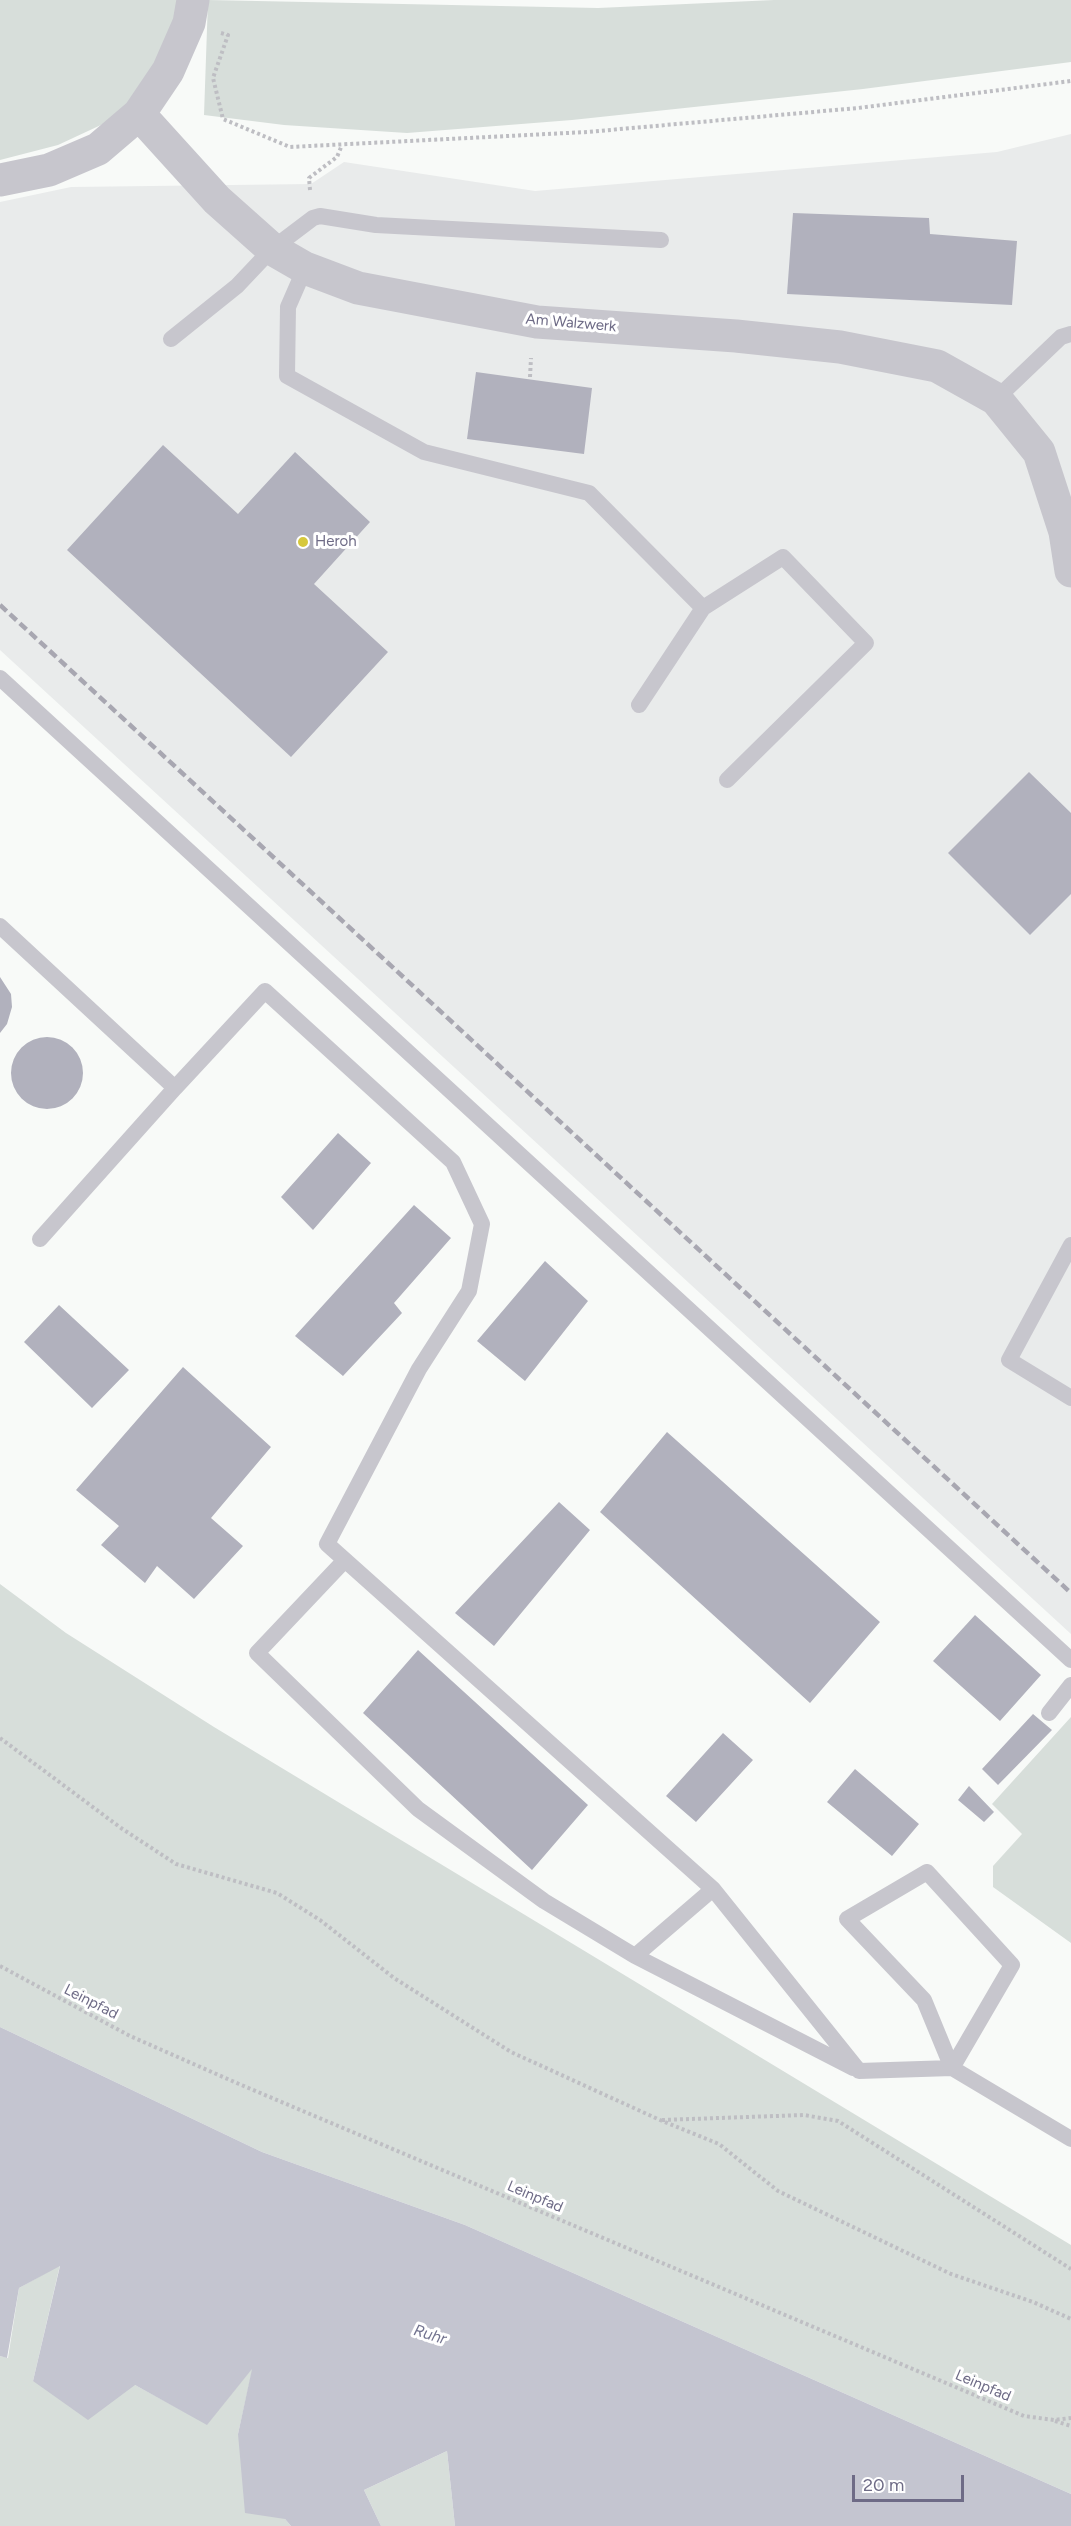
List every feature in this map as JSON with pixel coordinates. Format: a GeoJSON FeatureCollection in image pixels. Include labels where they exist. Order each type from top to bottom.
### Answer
{"type":"FeatureCollection","features":[{"type":"Feature","properties":{"kind":"street"},"geometry":{"type":"LineString","coordinates":[[0,180],[49,170],[98,148],[139,114],[168,71],[191,11]]}},
{"type":"Feature","properties":{"kind":"street","name":"Am Walzwerk"},"geometry":{"type":"LineString","coordinates":[[139,114],[217,200],[272,249],[305,268],[358,288],[537,322],[736,336],[840,347],[938,366],[996,399],[1039,452],[1065,532],[1071,571]]}},
{"type":"Feature","properties":{"kind":"lane"},"geometry":{"type":"LineString","coordinates":[[171,339],[237,286],[272,249],[313,218],[320,216],[376,225],[661,240]]}},
{"type":"Feature","properties":{"kind":"lane"},"geometry":{"type":"LineString","coordinates":[[305,268],[288,307],[287,376],[424,452],[589,493],[703,608]]}},
{"type":"Feature","properties":{"kind":"lane"},"geometry":{"type":"LineString","coordinates":[[996,399],[1060,337],[1071,334]]}},
{"type":"Feature","properties":{"kind":"lane"},"geometry":{"type":"LineString","coordinates":[[639,705],[703,608],[783,557],[866,643],[727,780]]}},
{"type":"Feature","properties":{"kind":"lane"},"geometry":{"type":"LineString","coordinates":[[0,678],[1071,1660]]}},
{"type":"Feature","properties":{"kind":"lane"},"geometry":{"type":"LineString","coordinates":[[0,926],[175,1088]]}},
{"type":"Feature","properties":{"kind":"lane"},"geometry":{"type":"LineString","coordinates":[[40,1239],[265,991],[453,1162],[482,1224],[469,1291],[418,1369],[327,1544],[713,1889],[859,2071]]}},
{"type":"Feature","properties":{"kind":"lane"},"geometry":{"type":"LineString","coordinates":[[1071,1245],[1009,1360],[1071,1398]]}},
{"type":"Feature","properties":{"kind":"lane"},"geometry":{"type":"LineString","coordinates":[[345,1560],[256,1653],[418,1809],[544,1901],[635,1956],[859,2071],[952,2068],[1071,2139]]}},
{"type":"Feature","properties":{"kind":"lane"},"geometry":{"type":"LineString","coordinates":[[1049,1713],[1071,1685]]}},
{"type":"Feature","properties":{"kind":"lane"},"geometry":{"type":"LineString","coordinates":[[927,1872],[1012,1965],[952,2068],[924,2000],[847,1919],[927,1872]]}},
{"type":"Feature","properties":{"kind":"lane"},"geometry":{"type":"LineString","coordinates":[[635,1956],[713,1889]]}},
{"type":"Feature","properties":{"kind":"path"},"geometry":{"type":"LineString","coordinates":[[191,11],[228,35],[213,78],[223,119],[290,147],[587,132],[858,108],[1071,81]]}},
{"type":"Feature","properties":{"kind":"path"},"geometry":{"type":"LineString","coordinates":[[313,218],[309,178],[337,157],[342,145]]}},
{"type":"Feature","properties":{"kind":"path"},"geometry":{"type":"LineString","coordinates":[[0,1738],[121,1828],[176,1864],[278,1893],[320,1920],[394,1978],[511,2052],[660,2120],[719,2144],[778,2191],[951,2274],[1033,2302],[1071,2319]]}},
{"type":"Feature","properties":{"kind":"path","name":"Leinpfad"},"geometry":{"type":"LineString","coordinates":[[0,1965],[130,2036],[239,2084],[1024,2416],[1054,2421],[1071,2418]]}},
{"type":"Feature","properties":{"kind":"path"},"geometry":{"type":"LineString","coordinates":[[660,2120],[804,2115],[838,2121],[1071,2269]]}},
{"type":"Feature","properties":{"kind":"path"},"geometry":{"type":"LineString","coordinates":[[1054,2421],[1071,2426]]}},
{"type":"Feature","properties":{"kind":"shaded area"},"geometry":{"type":"Polygon","coordinates":[[[0,0],[177,0],[161,97],[58,145],[0,160],[0,0]]]}},
{"type":"Feature","properties":{"kind":"shaded area"},"geometry":{"type":"Polygon","coordinates":[[[208,0],[598,8],[774,0],[1071,0],[1071,62],[863,89],[572,120],[407,133],[284,125],[204,115],[208,0]]]}},
{"type":"Feature","properties":{"kind":"shaded area"},"geometry":{"type":"Polygon","coordinates":[[[1071,134],[1071,1634],[0,650],[0,202],[71,187],[311,184],[344,162],[535,191],[997,152],[1071,134]]]}},
{"type":"Feature","properties":{"kind":"shaded area"},"geometry":{"type":"Polygon","coordinates":[[[0,1584],[66,1633],[214,1727],[1071,2245],[1071,2494],[465,2225],[262,2152],[0,2027],[0,1584]]]}},
{"type":"Feature","properties":{"kind":"shaded area"},"geometry":{"type":"Polygon","coordinates":[[[1071,1717],[1071,1943],[993,1887],[993,1866],[1022,1834],[992,1804],[1071,1717]]]}},
{"type":"Feature","properties":{"kind":"shaded area"},"geometry":{"type":"Polygon","coordinates":[[[60,2265],[33,2381],[135,2385],[207,2424],[253,2367],[238,2434],[291,2526],[0,2526],[0,2356],[8,2358],[19,2288],[60,2265]]]}},
{"type":"Feature","properties":{"kind":"shaded area"},"geometry":{"type":"Polygon","coordinates":[[[447,2451],[455,2526],[381,2526],[364,2490],[447,2451]]]}},
{"type":"Feature","properties":{"kind":"water","name":"Ruhr"},"geometry":{"type":"Polygon","coordinates":[[[0,2027],[262,2152],[465,2225],[1071,2494],[1071,2526],[455,2526],[447,2451],[364,2490],[381,2526],[291,2526],[285,2519],[245,2513],[238,2434],[252,2369],[207,2425],[135,2385],[88,2420],[33,2381],[60,2266],[19,2288],[7,2358],[0,2356],[0,2027]]]}},
{"type":"Feature","properties":{"kind":"building"},"geometry":{"type":"Polygon","coordinates":[[[793,213],[929,218],[930,234],[1017,241],[1012,305],[787,294],[793,213]]]}},
{"type":"Feature","properties":{"kind":"building"},"geometry":{"type":"Polygon","coordinates":[[[476,372],[592,388],[584,454],[467,439],[476,372]]]}},
{"type":"Feature","properties":{"kind":"building"},"geometry":{"type":"Polygon","coordinates":[[[163,445],[238,514],[295,452],[370,522],[314,584],[388,652],[291,757],[67,550],[163,445]]]}},
{"type":"Feature","properties":{"kind":"building"},"geometry":{"type":"Polygon","coordinates":[[[1029,772],[1071,813],[1071,894],[1030,935],[948,853],[1029,772]]]}},
{"type":"Feature","properties":{"kind":"building"},"geometry":{"type":"Polygon","coordinates":[[[0,977],[11,994],[12,1007],[7,1024],[0,1033],[0,977]]]}},
{"type":"Feature","properties":{"kind":"building"},"geometry":{"type":"Polygon","coordinates":[[[54,1037],[73,1047],[81,1059],[83,1073],[81,1087],[73,1099],[61,1107],[40,1109],[21,1099],[13,1087],[11,1066],[21,1047],[33,1039],[54,1037]]]}},
{"type":"Feature","properties":{"kind":"building"},"geometry":{"type":"Polygon","coordinates":[[[338,1133],[371,1163],[313,1230],[281,1197],[338,1133]]]}},
{"type":"Feature","properties":{"kind":"building"},"geometry":{"type":"Polygon","coordinates":[[[414,1205],[451,1238],[394,1303],[402,1313],[343,1376],[295,1336],[414,1205]]]}},
{"type":"Feature","properties":{"kind":"building"},"geometry":{"type":"Polygon","coordinates":[[[545,1261],[588,1301],[525,1381],[477,1341],[545,1261]]]}},
{"type":"Feature","properties":{"kind":"building"},"geometry":{"type":"Polygon","coordinates":[[[59,1305],[129,1370],[92,1408],[24,1342],[59,1305]]]}},
{"type":"Feature","properties":{"kind":"building"},"geometry":{"type":"Polygon","coordinates":[[[183,1367],[271,1447],[211,1518],[243,1546],[194,1599],[157,1566],[145,1583],[101,1545],[119,1526],[76,1490],[183,1367]]]}},
{"type":"Feature","properties":{"kind":"building"},"geometry":{"type":"Polygon","coordinates":[[[667,1432],[880,1622],[810,1703],[600,1512],[667,1432]]]}},
{"type":"Feature","properties":{"kind":"building"},"geometry":{"type":"Polygon","coordinates":[[[559,1502],[590,1530],[494,1646],[455,1613],[559,1502]]]}},
{"type":"Feature","properties":{"kind":"building"},"geometry":{"type":"Polygon","coordinates":[[[975,1615],[1041,1675],[1000,1721],[933,1661],[975,1615]]]}},
{"type":"Feature","properties":{"kind":"building"},"geometry":{"type":"Polygon","coordinates":[[[418,1650],[588,1805],[532,1870],[363,1713],[418,1650]]]}},
{"type":"Feature","properties":{"kind":"building"},"geometry":{"type":"Polygon","coordinates":[[[1033,1714],[1052,1730],[998,1785],[982,1769],[1033,1714]]]}},
{"type":"Feature","properties":{"kind":"building"},"geometry":{"type":"Polygon","coordinates":[[[723,1733],[753,1760],[696,1822],[666,1796],[723,1733]]]}},
{"type":"Feature","properties":{"kind":"building"},"geometry":{"type":"Polygon","coordinates":[[[855,1769],[919,1824],[892,1856],[827,1802],[855,1769]]]}},
{"type":"Feature","properties":{"kind":"building"},"geometry":{"type":"Polygon","coordinates":[[[969,1786],[994,1812],[984,1822],[958,1800],[969,1786]]]}},
{"type":"Feature","properties":{"kind":"railway"},"geometry":{"type":"LineString","coordinates":[[0,605],[1071,1593]]}},
{"type":"Feature","properties":{"kind":"place","name":"Heroh"},"geometry":{"type":"Point","coordinates":[303,542]}}]}
